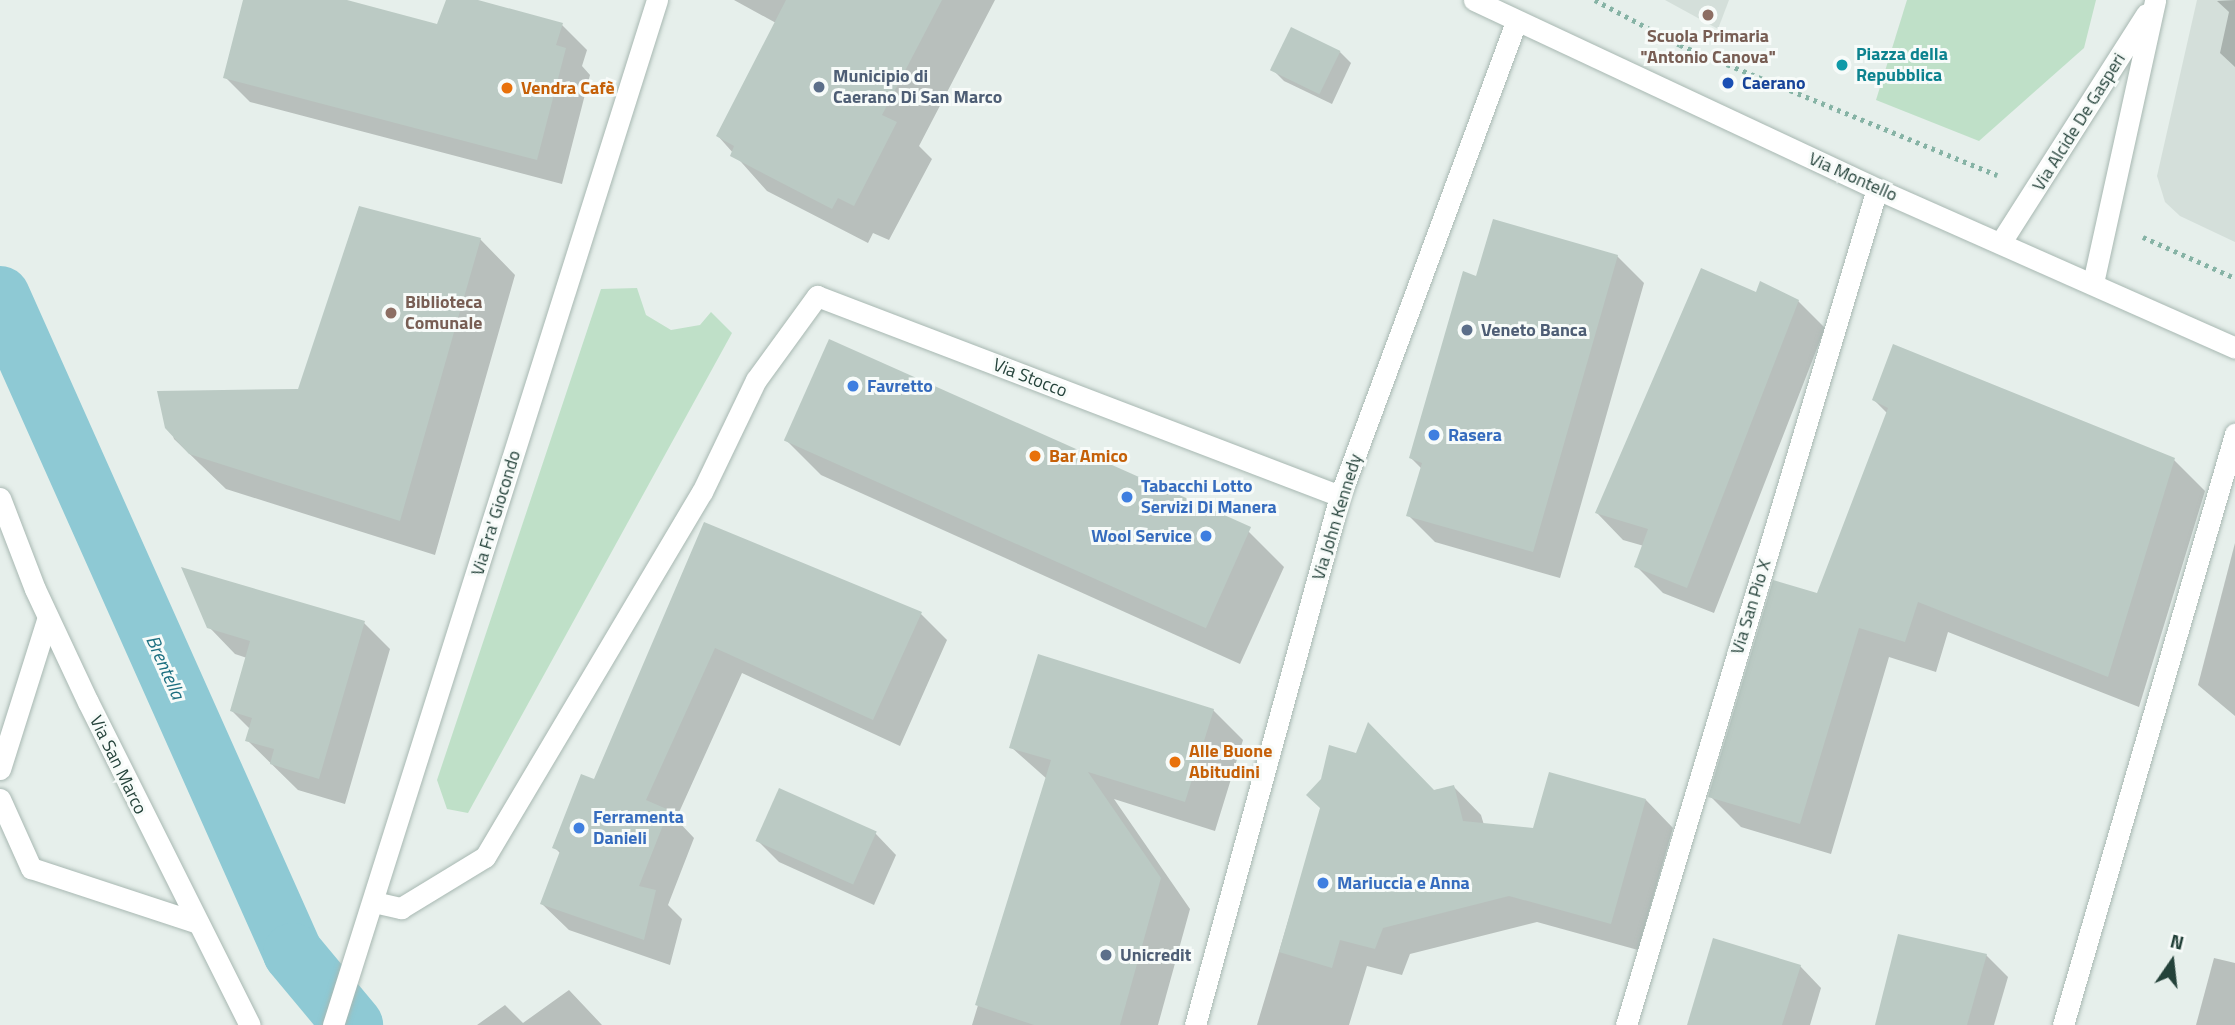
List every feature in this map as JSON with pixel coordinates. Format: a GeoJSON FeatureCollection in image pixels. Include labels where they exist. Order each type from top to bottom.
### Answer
{"type":"FeatureCollection","features":[{"type":"Feature","properties":{"kind":"street","name":"Via Fra' Giocondo"},"geometry":{"type":"LineString","coordinates":[[333,1025],[657,0]]}},
{"type":"Feature","properties":{"kind":"street","name":"Via Montello"},"geometry":{"type":"LineString","coordinates":[[1474,0],[1877,189],[2235,348]]}},
{"type":"Feature","properties":{"kind":"street","name":"Via Alcide De Gasperi"},"geometry":{"type":"LineString","coordinates":[[2001,242],[2037,191],[2155,0]]}},
{"type":"Feature","properties":{"kind":"street"},"geometry":{"type":"LineString","coordinates":[[2093,283],[2155,0]]}},
{"type":"Feature","properties":{"kind":"street","name":"Via John Kennedy"},"geometry":{"type":"LineString","coordinates":[[1195,1025],[1340,496],[1516,22]]}},
{"type":"Feature","properties":{"kind":"street","name":"Via San Pio X"},"geometry":{"type":"LineString","coordinates":[[1626,1025],[1877,189]]}},
{"type":"Feature","properties":{"kind":"street","name":"Via Stocco"},"geometry":{"type":"LineString","coordinates":[[374,902],[401,908],[485,857],[702,492],[756,380],[817,296],[1340,496]]}},
{"type":"Feature","properties":{"kind":"street"},"geometry":{"type":"LineString","coordinates":[[2063,1025],[2235,433]]}},
{"type":"Feature","properties":{"kind":"street","name":"Via San Marco"},"geometry":{"type":"LineString","coordinates":[[0,498],[48,617],[250,1025]]}},
{"type":"Feature","properties":{"kind":"street"},"geometry":{"type":"LineString","coordinates":[[0,769],[48,617]]}},
{"type":"Feature","properties":{"kind":"street"},"geometry":{"type":"LineString","coordinates":[[0,799],[31,868],[198,923]]}},
{"type":"Feature","properties":{"kind":"path"},"geometry":{"type":"LineString","coordinates":[[1594,0],[1680,45],[2037,191]]}},
{"type":"Feature","properties":{"kind":"path"},"geometry":{"type":"LineString","coordinates":[[2107,222],[2235,278]]}},
{"type":"Feature","properties":{"kind":"shaded area","name":"Scuola Primaria \"Antonio Canova\""},"geometry":{"type":"Polygon","coordinates":[[[1665,0],[1729,0],[1718,29],[1665,0]]]}},
{"type":"Feature","properties":{"kind":"shaded area"},"geometry":{"type":"Polygon","coordinates":[[[2197,0],[2235,0],[2235,242],[2180,216],[2165,202],[2157,176],[2197,0]]]}},
{"type":"Feature","properties":{"kind":"green space"},"geometry":{"type":"Polygon","coordinates":[[[1907,0],[2096,0],[2084,48],[1979,141],[1876,100],[1907,0]]]}},
{"type":"Feature","properties":{"kind":"green space"},"geometry":{"type":"Polygon","coordinates":[[[637,288],[646,315],[671,330],[700,325],[711,312],[732,333],[468,813],[447,809],[437,780],[601,289],[637,288]]]}},
{"type":"Feature","properties":{"kind":"building"},"geometry":{"type":"Polygon","coordinates":[[[243,0],[347,0],[437,24],[446,0],[478,0],[563,23],[556,45],[566,48],[537,160],[223,78],[243,0]]]}},
{"type":"Feature","properties":{"kind":"building","name":"Municipio di Caerano Di San Marco"},"geometry":{"type":"Polygon","coordinates":[[[786,0],[942,0],[882,115],[897,122],[854,206],[838,198],[832,209],[730,156],[734,146],[716,136],[786,0]]]}},
{"type":"Feature","properties":{"kind":"building"},"geometry":{"type":"Polygon","coordinates":[[[1291,27],[1340,51],[1319,94],[1270,70],[1291,27]]]}},
{"type":"Feature","properties":{"kind":"building","name":"Biblioteca Comunale"},"geometry":{"type":"Polygon","coordinates":[[[359,206],[481,238],[400,521],[189,454],[165,428],[157,391],[298,389],[359,206]]]}},
{"type":"Feature","properties":{"kind":"building"},"geometry":{"type":"Polygon","coordinates":[[[1493,219],[1618,255],[1533,552],[1406,516],[1422,463],[1409,458],[1463,271],[1476,276],[1493,219]]]}},
{"type":"Feature","properties":{"kind":"building"},"geometry":{"type":"Polygon","coordinates":[[[1701,268],[1756,292],[1760,281],[1799,300],[1687,588],[1634,567],[1648,529],[1595,513],[1701,268]]]}},
{"type":"Feature","properties":{"kind":"building"},"geometry":{"type":"Polygon","coordinates":[[[829,339],[1251,527],[1206,628],[784,440],[829,339]]]}},
{"type":"Feature","properties":{"kind":"building"},"geometry":{"type":"Polygon","coordinates":[[[1893,344],[2175,458],[2108,677],[1918,602],[1905,642],[1859,628],[1800,824],[1708,797],[1773,580],[1817,593],[1888,408],[1872,400],[1893,344]]]}},
{"type":"Feature","properties":{"kind":"building"},"geometry":{"type":"Polygon","coordinates":[[[704,522],[922,612],[873,720],[715,648],[646,800],[669,810],[639,886],[656,890],[644,940],[540,904],[560,851],[552,848],[581,774],[594,779],[704,522]]]}},
{"type":"Feature","properties":{"kind":"building"},"geometry":{"type":"Polygon","coordinates":[[[181,567],[365,621],[319,779],[270,764],[274,749],[245,741],[252,718],[230,711],[250,641],[207,628],[181,567]]]}},
{"type":"Feature","properties":{"kind":"building"},"geometry":{"type":"Polygon","coordinates":[[[1038,654],[1214,709],[1185,802],[1088,772],[1161,878],[1120,1025],[1034,1025],[975,1005],[1051,760],[1009,748],[1038,654]]]}},
{"type":"Feature","properties":{"kind":"building"},"geometry":{"type":"Polygon","coordinates":[[[1368,722],[1434,790],[1454,785],[1463,821],[1533,828],[1549,772],[1646,799],[1611,924],[1509,896],[1383,928],[1375,949],[1340,940],[1332,968],[1279,952],[1320,808],[1306,795],[1321,779],[1329,745],[1356,753],[1368,722]]]}},
{"type":"Feature","properties":{"kind":"building"},"geometry":{"type":"Polygon","coordinates":[[[779,788],[877,832],[853,885],[755,841],[779,788]]]}},
{"type":"Feature","properties":{"kind":"building"},"geometry":{"type":"Polygon","coordinates":[[[1898,934],[1987,954],[1967,1025],[1875,1025],[1898,934]]]}},
{"type":"Feature","properties":{"kind":"building"},"geometry":{"type":"Polygon","coordinates":[[[1713,938],[1801,965],[1782,1025],[1687,1025],[1713,938]]]}},
{"type":"Feature","properties":{"kind":"waterway","name":"Brentella"},"geometry":{"type":"LineString","coordinates":[[0,296],[293,953],[353,1025]]}},
{"type":"Feature","properties":{"kind":"place","name":"Scuola Primaria \"Antonio Canova\""},"geometry":{"type":"Point","coordinates":[1708,15]}},
{"type":"Feature","properties":{"kind":"place","name":"Piazza della Repubblica"},"geometry":{"type":"Point","coordinates":[1842,65]}},
{"type":"Feature","properties":{"kind":"place","name":"Caerano"},"geometry":{"type":"Point","coordinates":[1728,83]}},
{"type":"Feature","properties":{"kind":"place","name":"Municipio di Caerano Di San Marco"},"geometry":{"type":"Point","coordinates":[819,87]}},
{"type":"Feature","properties":{"kind":"place","name":"Vendra Cafè"},"geometry":{"type":"Point","coordinates":[507,88]}},
{"type":"Feature","properties":{"kind":"place","name":"Biblioteca Comunale"},"geometry":{"type":"Point","coordinates":[391,313]}},
{"type":"Feature","properties":{"kind":"place","name":"Veneto Banca"},"geometry":{"type":"Point","coordinates":[1467,330]}},
{"type":"Feature","properties":{"kind":"place","name":"Favretto"},"geometry":{"type":"Point","coordinates":[853,386]}},
{"type":"Feature","properties":{"kind":"place","name":"Rasera"},"geometry":{"type":"Point","coordinates":[1434,435]}},
{"type":"Feature","properties":{"kind":"place","name":"Bar Amico"},"geometry":{"type":"Point","coordinates":[1035,456]}},
{"type":"Feature","properties":{"kind":"place","name":"Tabacchi Lotto Servizi Di Manera"},"geometry":{"type":"Point","coordinates":[1127,497]}},
{"type":"Feature","properties":{"kind":"place","name":"Wool Service"},"geometry":{"type":"Point","coordinates":[1206,536]}},
{"type":"Feature","properties":{"kind":"place","name":"Alle Buone Abitudini"},"geometry":{"type":"Point","coordinates":[1175,762]}},
{"type":"Feature","properties":{"kind":"place","name":"Ferramenta Danieli"},"geometry":{"type":"Point","coordinates":[579,828]}},
{"type":"Feature","properties":{"kind":"place","name":"Mariuccia e Anna"},"geometry":{"type":"Point","coordinates":[1323,883]}},
{"type":"Feature","properties":{"kind":"place","name":"Unicredit"},"geometry":{"type":"Point","coordinates":[1106,955]}}]}
